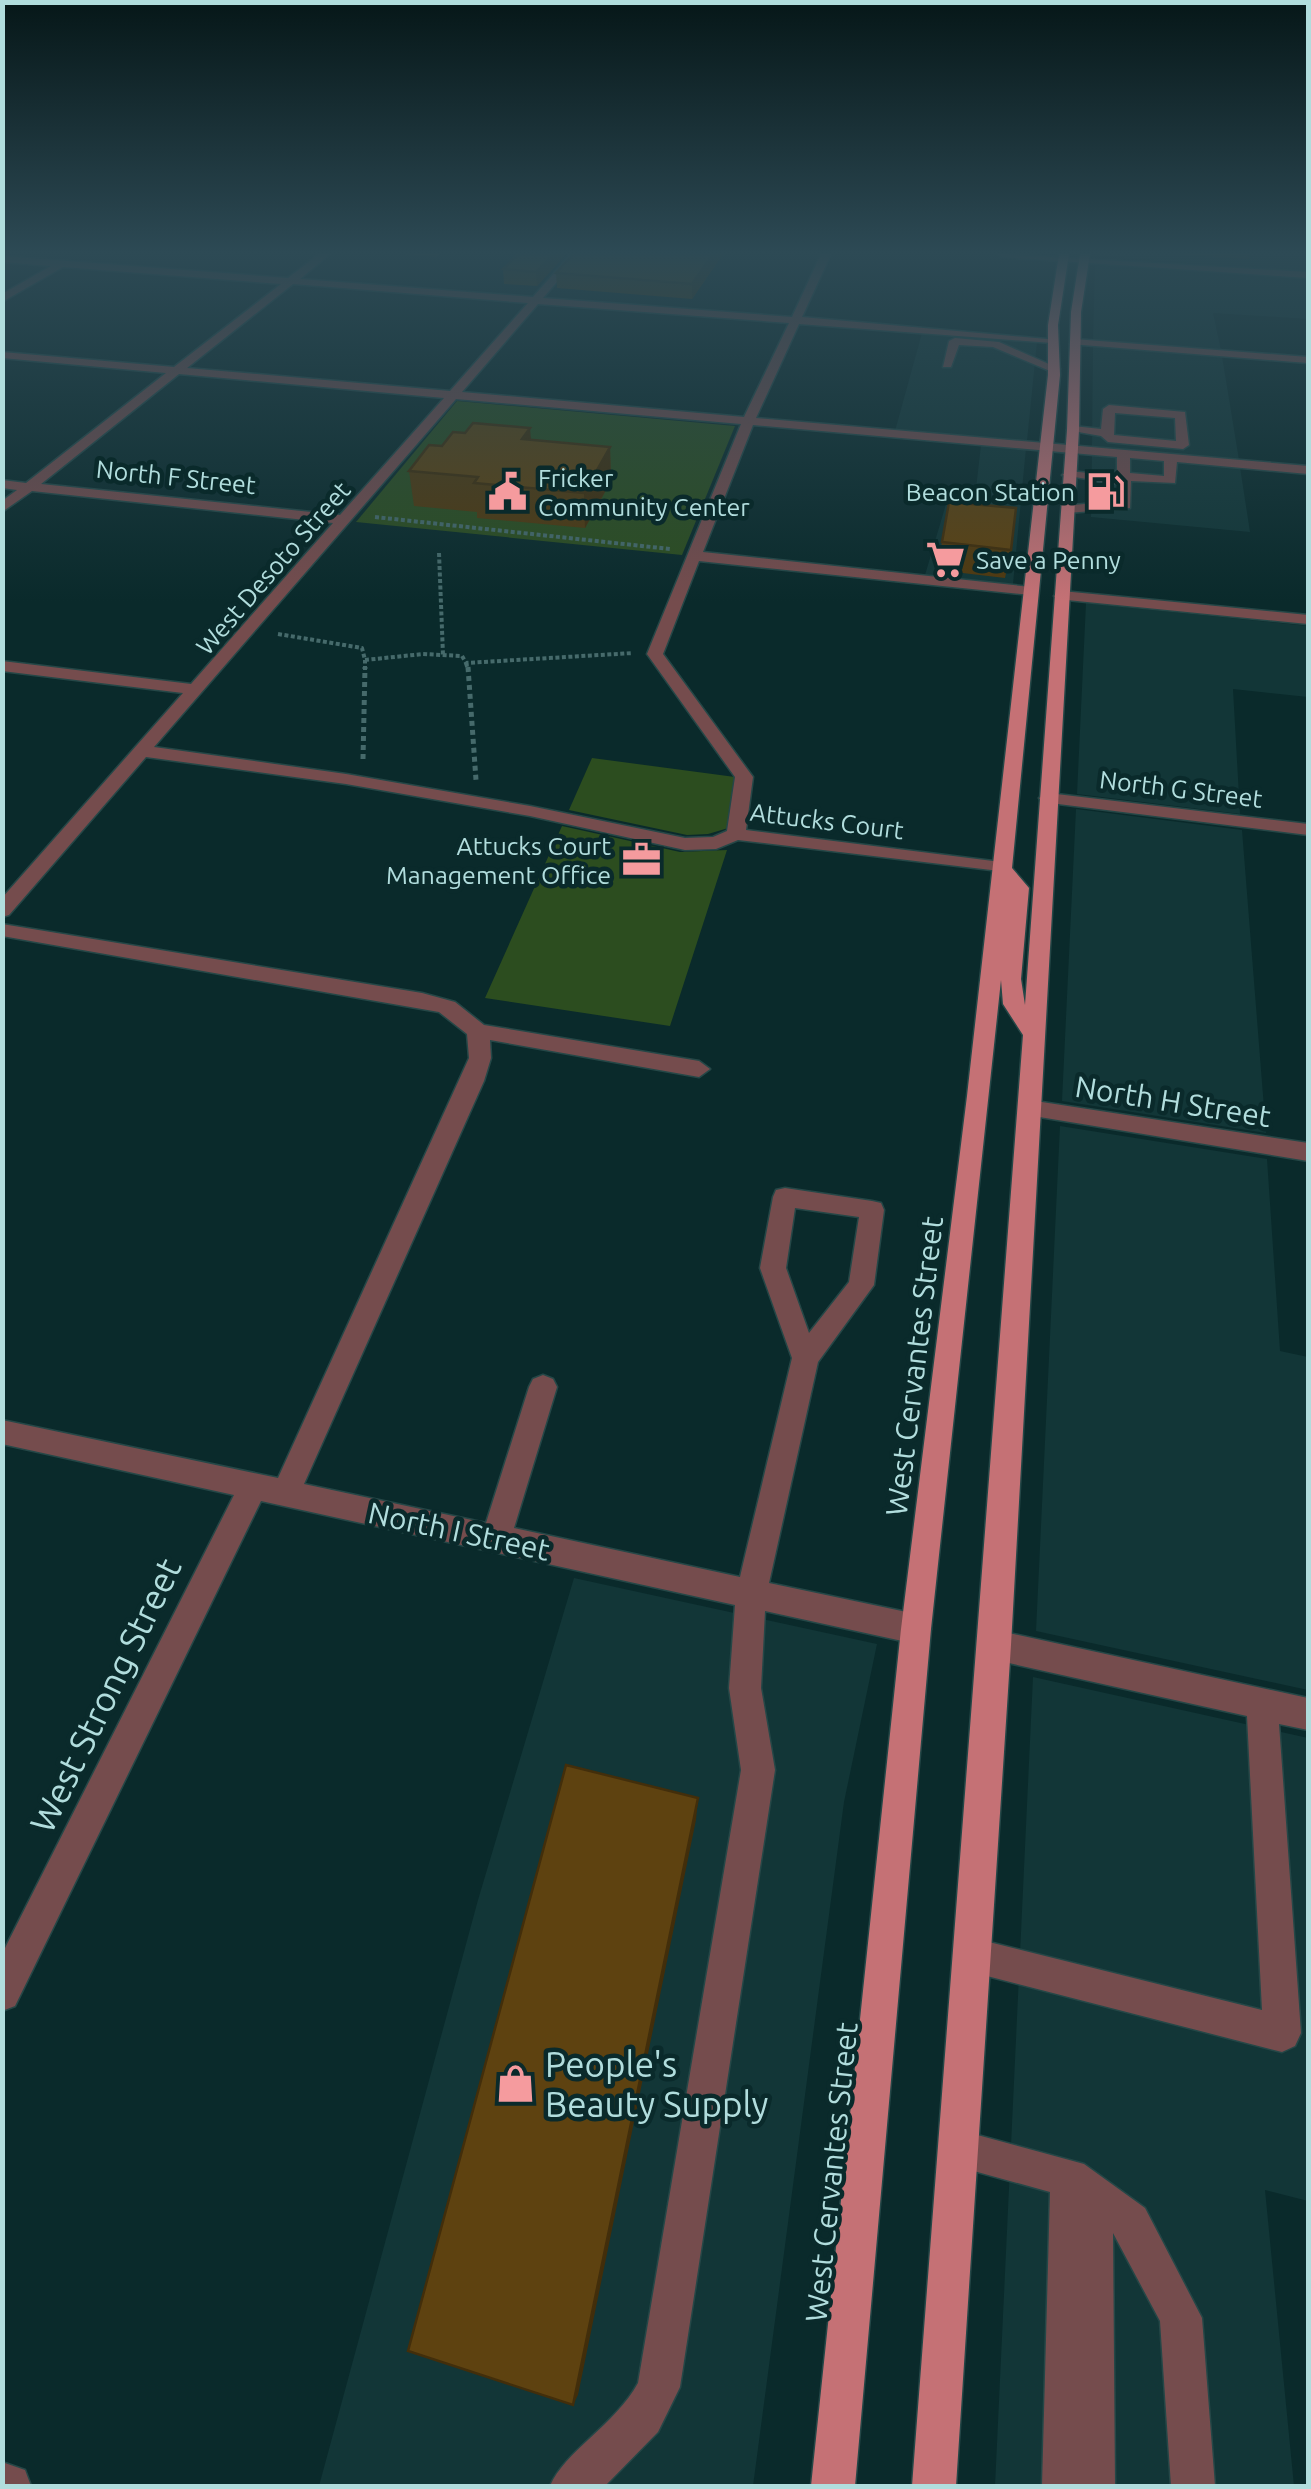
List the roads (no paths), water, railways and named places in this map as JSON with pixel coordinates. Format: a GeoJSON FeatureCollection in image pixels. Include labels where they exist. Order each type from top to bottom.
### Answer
{"type":"FeatureCollection","features":[{"type":"Feature","properties":{"kind":"main road","name":"West Cervantes Street"},"geometry":{"type":"LineString","coordinates":[[934,2486],[996,1645],[1062,596],[1075,509],[1070,455],[1054,370]]}},
{"type":"Feature","properties":{"kind":"main road","name":"West Cervantes Street"},"geometry":{"type":"LineString","coordinates":[[833,2486],[916,1629],[1020,682],[1031,591],[1070,455],[1073,370]]}},
{"type":"Feature","properties":{"kind":"main road"},"geometry":{"type":"LineString","coordinates":[[1020,682],[1032,708],[1026,784],[1033,793],[1048,798]]}},
{"type":"Feature","properties":{"kind":"main road"},"geometry":{"type":"LineString","coordinates":[[1001,868],[1019,888],[1011,979],[1014,1004],[1033,1033]]}},
{"type":"Feature","properties":{"kind":"street"},"geometry":{"type":"LineString","coordinates":[[169,370],[1128,462],[1308,470]]}},
{"type":"Feature","properties":{"kind":"street","name":"West Desoto Street"},"geometry":{"type":"LineString","coordinates":[[2,911],[473,370]]}},
{"type":"Feature","properties":{"kind":"street"},"geometry":{"type":"LineString","coordinates":[[736,834],[744,777],[655,654],[772,370]]}},
{"type":"Feature","properties":{"kind":"street"},"geometry":{"type":"LineString","coordinates":[[2,508],[178,371]]}},
{"type":"Feature","properties":{"kind":"street"},"geometry":{"type":"LineString","coordinates":[[1075,509],[1124,505],[1128,462],[1108,438],[1109,409],[1181,415],[1183,445],[1128,462]]}},
{"type":"Feature","properties":{"kind":"street"},"geometry":{"type":"LineString","coordinates":[[1070,455],[1107,432]]}},
{"type":"Feature","properties":{"kind":"street"},"geometry":{"type":"LineString","coordinates":[[1070,455],[1128,462],[1170,480],[1171,462]]}},
{"type":"Feature","properties":{"kind":"street","name":"North F Street"},"geometry":{"type":"LineString","coordinates":[[2,484],[347,517]]}},
{"type":"Feature","properties":{"kind":"street"},"geometry":{"type":"LineString","coordinates":[[696,554],[1031,591]]}},
{"type":"Feature","properties":{"kind":"street"},"geometry":{"type":"LineString","coordinates":[[1062,596],[1308,620]]}},
{"type":"Feature","properties":{"kind":"street"},"geometry":{"type":"LineString","coordinates":[[2,666],[196,690]]}},
{"type":"Feature","properties":{"kind":"street","name":"Attucks Court"},"geometry":{"type":"LineString","coordinates":[[142,751],[346,779],[530,811],[685,844],[716,843],[736,834],[1001,868]]}},
{"type":"Feature","properties":{"kind":"street","name":"North G Street"},"geometry":{"type":"LineString","coordinates":[[1048,798],[1308,830]]}},
{"type":"Feature","properties":{"kind":"street"},"geometry":{"type":"LineString","coordinates":[[2,930],[422,1000],[446,1007],[478,1031],[699,1069]]}},
{"type":"Feature","properties":{"kind":"street","name":"West Strong Street"},"geometry":{"type":"LineString","coordinates":[[2,1992],[269,1490],[472,1081],[480,1058],[478,1031]]}},
{"type":"Feature","properties":{"kind":"street","name":"North H Street"},"geometry":{"type":"LineString","coordinates":[[1029,1108],[1308,1152]]}},
{"type":"Feature","properties":{"kind":"street"},"geometry":{"type":"LineString","coordinates":[[572,2486],[624,2442],[648,2414],[659,2387],[758,1770],[745,1688],[751,1594],[805,1358],[861,1285],[872,1210],[785,1196],[773,1268],[805,1358]]}},
{"type":"Feature","properties":{"kind":"street"},"geometry":{"type":"LineString","coordinates":[[496,1538],[543,1387]]}},
{"type":"Feature","properties":{"kind":"street","name":"North I Street"},"geometry":{"type":"LineString","coordinates":[[2,1432],[916,1629]]}},
{"type":"Feature","properties":{"kind":"street"},"geometry":{"type":"LineString","coordinates":[[996,1645],[1308,1714]]}},
{"type":"Feature","properties":{"kind":"street"},"geometry":{"type":"LineString","coordinates":[[972,1956],[1282,2033],[1262,1704]]}},
{"type":"Feature","properties":{"kind":"street"},"geometry":{"type":"LineString","coordinates":[[959,2149],[1082,2185],[1131,2222],[1181,2318],[1193,2486]]}},
{"type":"Feature","properties":{"kind":"street"},"geometry":{"type":"LineString","coordinates":[[1064,2486],[1082,2185]]}},
{"type":"Feature","properties":{"kind":"street"},"geometry":{"type":"LineString","coordinates":[[1082,2185],[1093,2486]]}},
{"type":"Feature","properties":{"kind":"place","name":"Fricker Community Center"},"geometry":{"type":"Point","coordinates":[508,492]}},
{"type":"Feature","properties":{"kind":"place","name":"Beacon Station"},"geometry":{"type":"Point","coordinates":[1105,492]}},
{"type":"Feature","properties":{"kind":"place","name":"Save a Penny"},"geometry":{"type":"Point","coordinates":[946,560]}},
{"type":"Feature","properties":{"kind":"place","name":"Attucks Court Management Office"},"geometry":{"type":"Point","coordinates":[641,860]}},
{"type":"Feature","properties":{"kind":"place","name":"People's Beauty Supply"},"geometry":{"type":"Point","coordinates":[515,2084]}}]}
